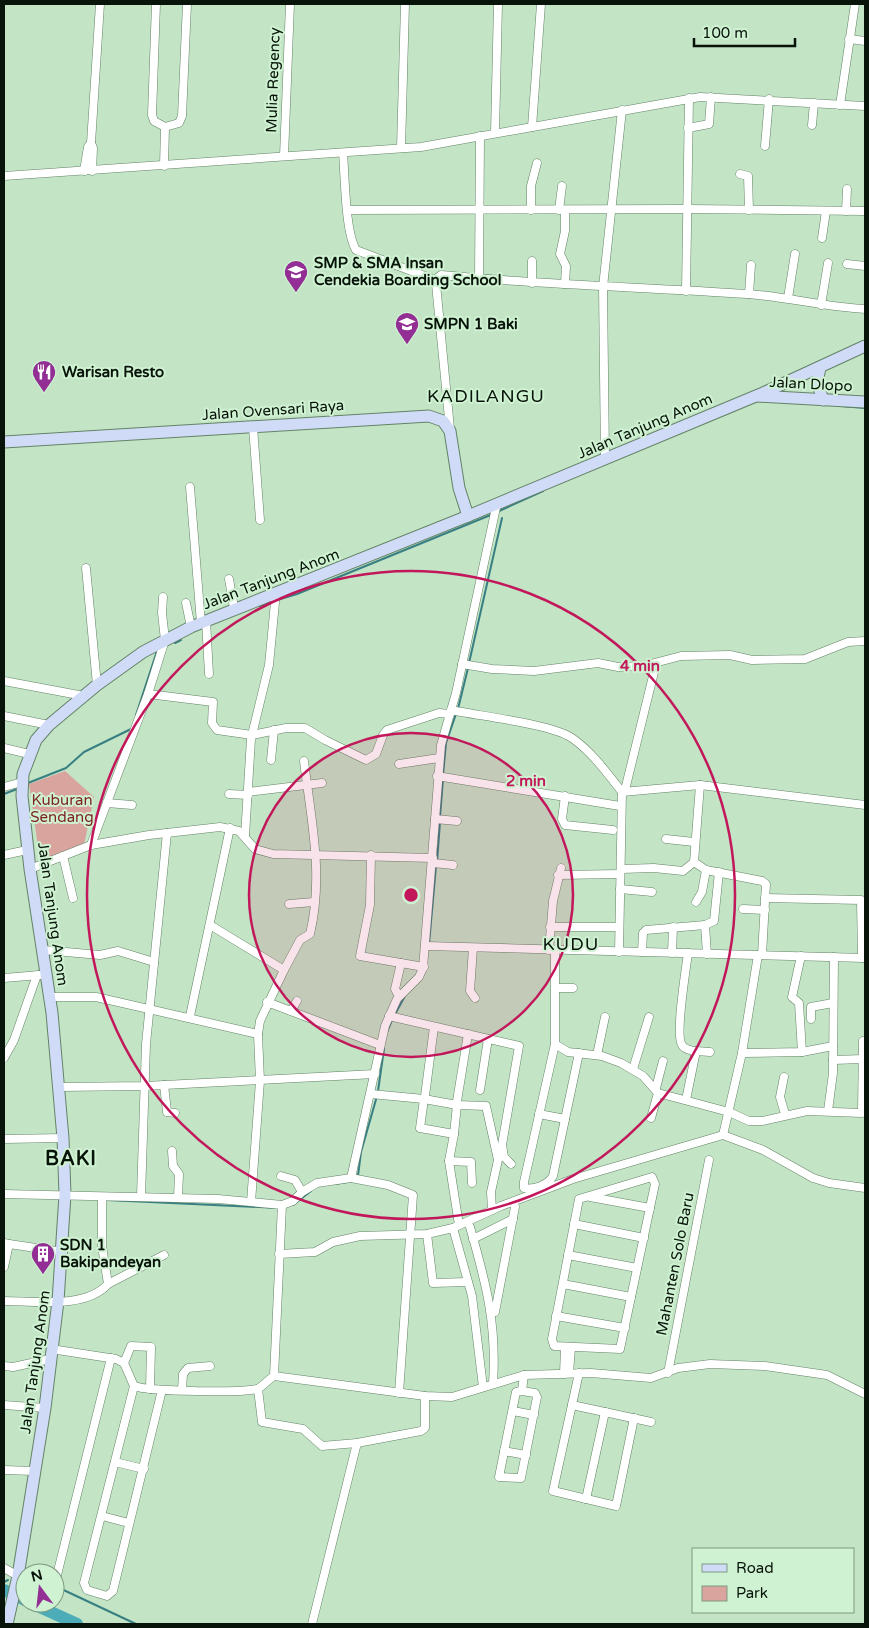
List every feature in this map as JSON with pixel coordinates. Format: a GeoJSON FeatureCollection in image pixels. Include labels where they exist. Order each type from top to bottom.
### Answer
{"type":"FeatureCollection","features":[{"type":"Feature","properties":{"kind":"main road","name":"Jalan Tanjung Anom"},"geometry":{"type":"LineString","coordinates":[[20,1563],[45,1408],[63,1252],[65,1194],[63,1138],[50,997],[42,975],[43,950],[27,850],[22,782],[29,754],[36,740],[49,725],[97,685],[134,658],[165,640],[234,608],[275,598],[468,516],[497,510],[605,459],[756,396],[865,346]]}},
{"type":"Feature","properties":{"kind":"main road"},"geometry":{"type":"LineString","coordinates":[[820,368],[817,382],[823,400]]}},
{"type":"Feature","properties":{"kind":"main road","name":"Jalan Dlopo"},"geometry":{"type":"LineString","coordinates":[[756,396],[865,402]]}},
{"type":"Feature","properties":{"kind":"main road","name":"Jalan Ovensari Raya"},"geometry":{"type":"LineString","coordinates":[[4,442],[429,416],[443,421],[450,431]]}},
{"type":"Feature","properties":{"kind":"main road"},"geometry":{"type":"LineString","coordinates":[[450,431],[459,488],[468,516]]}},
{"type":"Feature","properties":{"kind":"main road","name":"Jalan Tanjung Anom"},"geometry":{"type":"LineString","coordinates":[[8,1615],[15,1588]]}},
{"type":"Feature","properties":{"kind":"street"},"geometry":{"type":"LineString","coordinates":[[88,171],[93,148],[91,143],[100,4]]}},
{"type":"Feature","properties":{"kind":"street"},"geometry":{"type":"LineString","coordinates":[[156,4],[152,115],[154,121],[166,127],[179,123],[182,116],[188,4]]}},
{"type":"Feature","properties":{"kind":"street","name":"Mulia Regency"},"geometry":{"type":"LineString","coordinates":[[284,156],[290,4]]}},
{"type":"Feature","properties":{"kind":"street"},"geometry":{"type":"LineString","coordinates":[[401,148],[405,4]]}},
{"type":"Feature","properties":{"kind":"street"},"geometry":{"type":"LineString","coordinates":[[494,133],[498,4]]}},
{"type":"Feature","properties":{"kind":"street"},"geometry":{"type":"LineString","coordinates":[[532,126],[541,4]]}},
{"type":"Feature","properties":{"kind":"street"},"geometry":{"type":"LineString","coordinates":[[840,105],[855,4]]}},
{"type":"Feature","properties":{"kind":"street"},"geometry":{"type":"LineString","coordinates":[[850,39],[865,41]]}},
{"type":"Feature","properties":{"kind":"street"},"geometry":{"type":"LineString","coordinates":[[4,176],[401,148],[480,136],[689,98],[711,96],[865,106]]}},
{"type":"Feature","properties":{"kind":"street"},"geometry":{"type":"LineString","coordinates":[[688,128],[709,124],[711,96]]}},
{"type":"Feature","properties":{"kind":"street"},"geometry":{"type":"LineString","coordinates":[[686,291],[689,98]]}},
{"type":"Feature","properties":{"kind":"street"},"geometry":{"type":"LineString","coordinates":[[764,146],[769,99]]}},
{"type":"Feature","properties":{"kind":"street"},"geometry":{"type":"LineString","coordinates":[[812,126],[814,103]]}},
{"type":"Feature","properties":{"kind":"street"},"geometry":{"type":"LineString","coordinates":[[605,459],[603,287],[622,110]]}},
{"type":"Feature","properties":{"kind":"street"},"geometry":{"type":"LineString","coordinates":[[164,166],[166,127]]}},
{"type":"Feature","properties":{"kind":"street"},"geometry":{"type":"LineString","coordinates":[[479,279],[480,136]]}},
{"type":"Feature","properties":{"kind":"street"},"geometry":{"type":"LineString","coordinates":[[343,152],[352,241],[359,253],[430,278],[436,283]]}},
{"type":"Feature","properties":{"kind":"street"},"geometry":{"type":"LineString","coordinates":[[531,210],[531,186],[537,163]]}},
{"type":"Feature","properties":{"kind":"street"},"geometry":{"type":"LineString","coordinates":[[740,174],[748,176],[749,210]]}},
{"type":"Feature","properties":{"kind":"street"},"geometry":{"type":"LineString","coordinates":[[562,186],[562,210],[565,231],[560,254],[566,266],[565,284]]}},
{"type":"Feature","properties":{"kind":"street"},"geometry":{"type":"LineString","coordinates":[[846,211],[847,189]]}},
{"type":"Feature","properties":{"kind":"street"},"geometry":{"type":"LineString","coordinates":[[348,210],[686,209],[865,211]]}},
{"type":"Feature","properties":{"kind":"street"},"geometry":{"type":"LineString","coordinates":[[822,238],[826,211]]}},
{"type":"Feature","properties":{"kind":"street"},"geometry":{"type":"LineString","coordinates":[[788,298],[795,254]]}},
{"type":"Feature","properties":{"kind":"street"},"geometry":{"type":"LineString","coordinates":[[532,261],[532,283]]}},
{"type":"Feature","properties":{"kind":"street"},"geometry":{"type":"LineString","coordinates":[[821,305],[828,263]]}},
{"type":"Feature","properties":{"kind":"street"},"geometry":{"type":"LineString","coordinates":[[846,264],[865,266]]}},
{"type":"Feature","properties":{"kind":"street"},"geometry":{"type":"LineString","coordinates":[[749,294],[751,265]]}},
{"type":"Feature","properties":{"kind":"street"},"geometry":{"type":"LineString","coordinates":[[450,431],[436,283],[436,279],[441,275],[532,283],[749,294],[788,298],[821,305],[865,309]]}},
{"type":"Feature","properties":{"kind":"street"},"geometry":{"type":"LineString","coordinates":[[253,427],[260,520]]}},
{"type":"Feature","properties":{"kind":"street"},"geometry":{"type":"LineString","coordinates":[[190,487],[199,624],[209,674]]}},
{"type":"Feature","properties":{"kind":"street"},"geometry":{"type":"LineString","coordinates":[[356,1178],[375,1094],[375,1074],[380,1045],[399,996],[419,977],[424,967],[428,946],[435,862],[441,777],[439,758],[454,711],[465,665],[497,510]]}},
{"type":"Feature","properties":{"kind":"street"},"geometry":{"type":"LineString","coordinates":[[86,568],[97,685]]}},
{"type":"Feature","properties":{"kind":"street"},"geometry":{"type":"LineString","coordinates":[[229,580],[234,608]]}},
{"type":"Feature","properties":{"kind":"street"},"geometry":{"type":"LineString","coordinates":[[91,845],[148,694],[165,640],[162,613],[163,597]]}},
{"type":"Feature","properties":{"kind":"street"},"geometry":{"type":"LineString","coordinates":[[245,836],[252,735],[269,665],[275,598]]}},
{"type":"Feature","properties":{"kind":"street"},"geometry":{"type":"LineString","coordinates":[[186,603],[199,624]]}},
{"type":"Feature","properties":{"kind":"street"},"geometry":{"type":"LineString","coordinates":[[465,665],[534,670],[598,664],[629,667],[656,664],[671,658],[706,655],[730,655],[752,660],[805,659],[848,642],[865,641]]}},
{"type":"Feature","properties":{"kind":"street"},"geometry":{"type":"LineString","coordinates":[[619,952],[620,806],[656,664]]}},
{"type":"Feature","properties":{"kind":"street"},"geometry":{"type":"LineString","coordinates":[[4,681],[84,696]]}},
{"type":"Feature","properties":{"kind":"street"},"geometry":{"type":"LineString","coordinates":[[148,694],[210,701],[214,706],[212,723],[215,728],[252,735],[274,730],[305,728],[366,760],[374,757],[387,730],[439,713],[454,711],[545,728],[570,736],[623,791]]}},
{"type":"Feature","properties":{"kind":"street"},"geometry":{"type":"LineString","coordinates":[[4,716],[49,725]]}},
{"type":"Feature","properties":{"kind":"street"},"geometry":{"type":"LineString","coordinates":[[271,760],[274,730]]}},
{"type":"Feature","properties":{"kind":"street"},"geometry":{"type":"LineString","coordinates":[[4,748],[29,754]]}},
{"type":"Feature","properties":{"kind":"street"},"geometry":{"type":"LineString","coordinates":[[399,764],[439,758]]}},
{"type":"Feature","properties":{"kind":"street"},"geometry":{"type":"LineString","coordinates":[[251,1202],[260,1081],[258,1034],[267,1002],[300,940],[310,934],[314,902],[317,854],[304,762]]}},
{"type":"Feature","properties":{"kind":"street"},"geometry":{"type":"LineString","coordinates":[[441,777],[620,806]]}},
{"type":"Feature","properties":{"kind":"street"},"geometry":{"type":"LineString","coordinates":[[4,787],[22,782]]}},
{"type":"Feature","properties":{"kind":"street"},"geometry":{"type":"LineString","coordinates":[[229,794],[248,794],[322,783]]}},
{"type":"Feature","properties":{"kind":"street"},"geometry":{"type":"LineString","coordinates":[[623,791],[700,785],[865,805]]}},
{"type":"Feature","properties":{"kind":"street"},"geometry":{"type":"LineString","coordinates":[[694,862],[694,842],[700,785]]}},
{"type":"Feature","properties":{"kind":"street"},"geometry":{"type":"LineString","coordinates":[[565,796],[562,819],[565,825],[613,830]]}},
{"type":"Feature","properties":{"kind":"street"},"geometry":{"type":"LineString","coordinates":[[107,803],[132,805]]}},
{"type":"Feature","properties":{"kind":"street"},"geometry":{"type":"LineString","coordinates":[[438,819],[457,820]]}},
{"type":"Feature","properties":{"kind":"street"},"geometry":{"type":"LineString","coordinates":[[190,1016],[230,828]]}},
{"type":"Feature","properties":{"kind":"street"},"geometry":{"type":"LineString","coordinates":[[30,869],[91,845],[167,833],[230,828],[239,831],[255,848],[263,852],[371,855],[453,865]]}},
{"type":"Feature","properties":{"kind":"street"},"geometry":{"type":"LineString","coordinates":[[141,1196],[150,1007],[167,833]]}},
{"type":"Feature","properties":{"kind":"street"},"geometry":{"type":"LineString","coordinates":[[666,839],[694,842]]}},
{"type":"Feature","properties":{"kind":"street"},"geometry":{"type":"LineString","coordinates":[[4,855],[27,850]]}},
{"type":"Feature","properties":{"kind":"street"},"geometry":{"type":"LineString","coordinates":[[371,855],[370,905],[359,954],[365,959],[424,967]]}},
{"type":"Feature","properties":{"kind":"street"},"geometry":{"type":"LineString","coordinates":[[64,856],[73,898]]}},
{"type":"Feature","properties":{"kind":"street"},"geometry":{"type":"LineString","coordinates":[[579,1054],[552,1180],[527,1189],[524,1188],[555,1044],[556,988],[550,928],[560,871],[620,872],[654,868],[683,871],[694,862]]}},
{"type":"Feature","properties":{"kind":"street"},"geometry":{"type":"LineString","coordinates":[[694,862],[706,870],[765,882],[766,898],[760,955],[742,1053],[723,1135]]}},
{"type":"Feature","properties":{"kind":"street"},"geometry":{"type":"LineString","coordinates":[[696,902],[702,892],[706,870]]}},
{"type":"Feature","properties":{"kind":"street"},"geometry":{"type":"LineString","coordinates":[[642,952],[644,932],[673,927],[705,925],[714,921],[719,872]]}},
{"type":"Feature","properties":{"kind":"street"},"geometry":{"type":"LineString","coordinates":[[620,889],[652,892]]}},
{"type":"Feature","properties":{"kind":"street"},"geometry":{"type":"LineString","coordinates":[[428,946],[864,958],[861,900],[766,898]]}},
{"type":"Feature","properties":{"kind":"street"},"geometry":{"type":"LineString","coordinates":[[289,904],[314,902]]}},
{"type":"Feature","properties":{"kind":"street"},"geometry":{"type":"LineString","coordinates":[[743,909],[765,910]]}},
{"type":"Feature","properties":{"kind":"street"},"geometry":{"type":"LineString","coordinates":[[210,925],[284,970]]}},
{"type":"Feature","properties":{"kind":"street"},"geometry":{"type":"LineString","coordinates":[[705,925],[707,954]]}},
{"type":"Feature","properties":{"kind":"street"},"geometry":{"type":"LineString","coordinates":[[550,928],[619,927]]}},
{"type":"Feature","properties":{"kind":"street"},"geometry":{"type":"LineString","coordinates":[[672,953],[673,927]]}},
{"type":"Feature","properties":{"kind":"street"},"geometry":{"type":"LineString","coordinates":[[473,948],[470,991],[475,998]]}},
{"type":"Feature","properties":{"kind":"street"},"geometry":{"type":"LineString","coordinates":[[43,950],[100,955],[118,951],[154,962]]}},
{"type":"Feature","properties":{"kind":"street"},"geometry":{"type":"LineString","coordinates":[[688,953],[680,1016],[680,1042],[684,1048],[696,1052],[710,1052]]}},
{"type":"Feature","properties":{"kind":"street"},"geometry":{"type":"LineString","coordinates":[[801,956],[792,997],[798,1001],[800,1010],[802,1052]]}},
{"type":"Feature","properties":{"kind":"street"},"geometry":{"type":"LineString","coordinates":[[828,1111],[833,1060],[834,957]]}},
{"type":"Feature","properties":{"kind":"street"},"geometry":{"type":"LineString","coordinates":[[399,996],[395,989],[401,963]]}},
{"type":"Feature","properties":{"kind":"street"},"geometry":{"type":"LineString","coordinates":[[4,978],[42,975],[14,1040],[4,1058]]}},
{"type":"Feature","properties":{"kind":"street"},"geometry":{"type":"LineString","coordinates":[[556,988],[573,988]]}},
{"type":"Feature","properties":{"kind":"street"},"geometry":{"type":"LineString","coordinates":[[50,997],[84,995],[150,1007],[258,1034]]}},
{"type":"Feature","properties":{"kind":"street"},"geometry":{"type":"LineString","coordinates":[[291,1011],[297,1001]]}},
{"type":"Feature","properties":{"kind":"street"},"geometry":{"type":"LineString","coordinates":[[267,1002],[380,1045]]}},
{"type":"Feature","properties":{"kind":"street"},"geometry":{"type":"LineString","coordinates":[[800,1010],[834,1003]]}},
{"type":"Feature","properties":{"kind":"street"},"geometry":{"type":"LineString","coordinates":[[811,1007],[812,1019]]}},
{"type":"Feature","properties":{"kind":"street"},"geometry":{"type":"LineString","coordinates":[[392,1017],[519,1046],[502,1145],[504,1157],[511,1164]]}},
{"type":"Feature","properties":{"kind":"street"},"geometry":{"type":"LineString","coordinates":[[597,1055],[606,1017]]}},
{"type":"Feature","properties":{"kind":"street"},"geometry":{"type":"LineString","coordinates":[[633,1069],[649,1017]]}},
{"type":"Feature","properties":{"kind":"street"},"geometry":{"type":"LineString","coordinates":[[434,1027],[420,1128],[454,1134]]}},
{"type":"Feature","properties":{"kind":"street"},"geometry":{"type":"LineString","coordinates":[[468,1034],[449,1161],[456,1226],[472,1296],[483,1387]]}},
{"type":"Feature","properties":{"kind":"street"},"geometry":{"type":"LineString","coordinates":[[480,1090],[488,1039]]}},
{"type":"Feature","properties":{"kind":"street"},"geometry":{"type":"LineString","coordinates":[[555,1044],[562,1050],[579,1054],[597,1055],[633,1069],[657,1091],[729,1112],[754,1122],[806,1111],[862,1113],[863,1041]]}},
{"type":"Feature","properties":{"kind":"street"},"geometry":{"type":"LineString","coordinates":[[742,1053],[802,1052],[833,1046]]}},
{"type":"Feature","properties":{"kind":"street"},"geometry":{"type":"LineString","coordinates":[[686,1100],[696,1052]]}},
{"type":"Feature","properties":{"kind":"street"},"geometry":{"type":"LineString","coordinates":[[833,1060],[863,1059]]}},
{"type":"Feature","properties":{"kind":"street"},"geometry":{"type":"LineString","coordinates":[[651,1118],[663,1061]]}},
{"type":"Feature","properties":{"kind":"street"},"geometry":{"type":"LineString","coordinates":[[59,1087],[145,1086],[375,1074]]}},
{"type":"Feature","properties":{"kind":"street"},"geometry":{"type":"LineString","coordinates":[[784,1077],[780,1097],[785,1114]]}},
{"type":"Feature","properties":{"kind":"street"},"geometry":{"type":"LineString","coordinates":[[164,1085],[166,1112],[176,1113]]}},
{"type":"Feature","properties":{"kind":"street"},"geometry":{"type":"LineString","coordinates":[[375,1094],[424,1097],[487,1107],[498,1160],[491,1192],[492,1210]]}},
{"type":"Feature","properties":{"kind":"street"},"geometry":{"type":"LineString","coordinates":[[539,1114],[565,1119]]}},
{"type":"Feature","properties":{"kind":"street"},"geometry":{"type":"LineString","coordinates":[[278,1254],[315,1252],[333,1242],[360,1236],[427,1234],[456,1226],[573,1179],[723,1135],[763,1150],[813,1178],[829,1183],[865,1188]]}},
{"type":"Feature","properties":{"kind":"street"},"geometry":{"type":"LineString","coordinates":[[4,1139],[63,1138]]}},
{"type":"Feature","properties":{"kind":"street"},"geometry":{"type":"LineString","coordinates":[[172,1151],[173,1166],[180,1174],[178,1198]]}},
{"type":"Feature","properties":{"kind":"street","name":"Mahanten Solo Baru"},"geometry":{"type":"LineString","coordinates":[[668,1373],[709,1160]]}},
{"type":"Feature","properties":{"kind":"street"},"geometry":{"type":"LineString","coordinates":[[449,1161],[471,1162],[472,1183]]}},
{"type":"Feature","properties":{"kind":"street"},"geometry":{"type":"LineString","coordinates":[[281,1176],[295,1180],[302,1192]]}},
{"type":"Feature","properties":{"kind":"street"},"geometry":{"type":"LineString","coordinates":[[652,1177],[655,1184],[620,1349],[557,1348],[552,1344],[579,1199],[588,1196],[652,1177]]}},
{"type":"Feature","properties":{"kind":"street"},"geometry":{"type":"LineString","coordinates":[[4,1194],[65,1194],[102,1197],[141,1196],[251,1202],[282,1207],[317,1183],[356,1178],[388,1184],[412,1194],[411,1235],[399,1393]]}},
{"type":"Feature","properties":{"kind":"street"},"geometry":{"type":"LineString","coordinates":[[588,1196],[650,1208]]}},
{"type":"Feature","properties":{"kind":"street"},"geometry":{"type":"LineString","coordinates":[[102,1197],[102,1246],[108,1284]]}},
{"type":"Feature","properties":{"kind":"street"},"geometry":{"type":"LineString","coordinates":[[493,1321],[515,1206]]}},
{"type":"Feature","properties":{"kind":"street"},"geometry":{"type":"LineString","coordinates":[[274,1376],[278,1254],[282,1207]]}},
{"type":"Feature","properties":{"kind":"street"},"geometry":{"type":"LineString","coordinates":[[473,1238],[513,1219]]}},
{"type":"Feature","properties":{"kind":"street"},"geometry":{"type":"LineString","coordinates":[[574,1224],[644,1238]]}},
{"type":"Feature","properties":{"kind":"street"},"geometry":{"type":"LineString","coordinates":[[470,1227],[489,1292],[493,1321],[493,1384]]}},
{"type":"Feature","properties":{"kind":"street"},"geometry":{"type":"LineString","coordinates":[[427,1234],[433,1282],[468,1282]]}},
{"type":"Feature","properties":{"kind":"street"},"geometry":{"type":"LineString","coordinates":[[4,1267],[6,1243],[63,1252]]}},
{"type":"Feature","properties":{"kind":"street"},"geometry":{"type":"LineString","coordinates":[[4,1301],[58,1301],[86,1298],[99,1292],[108,1284],[164,1255]]}},
{"type":"Feature","properties":{"kind":"street"},"geometry":{"type":"LineString","coordinates":[[568,1255],[637,1268]]}},
{"type":"Feature","properties":{"kind":"street"},"geometry":{"type":"LineString","coordinates":[[562,1284],[631,1298]]}},
{"type":"Feature","properties":{"kind":"street"},"geometry":{"type":"LineString","coordinates":[[556,1316],[625,1328]]}},
{"type":"Feature","properties":{"kind":"street"},"geometry":{"type":"LineString","coordinates":[[150,1390],[151,1347],[131,1346],[124,1363],[134,1386],[85,1586],[87,1590],[107,1596],[113,1591],[162,1390]]}},
{"type":"Feature","properties":{"kind":"street"},"geometry":{"type":"LineString","coordinates":[[567,1373],[568,1348]]}},
{"type":"Feature","properties":{"kind":"street"},"geometry":{"type":"LineString","coordinates":[[4,1366],[13,1367],[51,1354],[110,1358],[124,1363]]}},
{"type":"Feature","properties":{"kind":"street"},"geometry":{"type":"LineString","coordinates":[[60,1563],[110,1358]]}},
{"type":"Feature","properties":{"kind":"street"},"geometry":{"type":"LineString","coordinates":[[134,1386],[150,1390],[258,1389],[274,1376],[399,1393],[452,1397],[524,1375],[613,1373],[642,1378],[668,1373],[678,1368],[710,1364],[765,1366],[827,1375],[865,1394]]}},
{"type":"Feature","properties":{"kind":"street"},"geometry":{"type":"LineString","coordinates":[[182,1390],[183,1374],[188,1368],[210,1366]]}},
{"type":"Feature","properties":{"kind":"street"},"geometry":{"type":"LineString","coordinates":[[579,1373],[553,1491],[616,1506],[634,1418]]}},
{"type":"Feature","properties":{"kind":"street"},"geometry":{"type":"LineString","coordinates":[[522,1390],[524,1375]]}},
{"type":"Feature","properties":{"kind":"street"},"geometry":{"type":"LineString","coordinates":[[258,1389],[261,1418],[265,1424],[303,1430],[322,1446],[357,1443],[424,1430],[425,1396]]}},
{"type":"Feature","properties":{"kind":"street"},"geometry":{"type":"LineString","coordinates":[[522,1390],[537,1395],[521,1478],[499,1477],[516,1392],[522,1390]]}},
{"type":"Feature","properties":{"kind":"street"},"geometry":{"type":"LineString","coordinates":[[4,1405],[45,1408]]}},
{"type":"Feature","properties":{"kind":"street"},"geometry":{"type":"LineString","coordinates":[[572,1405],[651,1422]]}},
{"type":"Feature","properties":{"kind":"street"},"geometry":{"type":"LineString","coordinates":[[513,1410],[534,1415]]}},
{"type":"Feature","properties":{"kind":"street"},"geometry":{"type":"LineString","coordinates":[[586,1499],[605,1412]]}},
{"type":"Feature","properties":{"kind":"street"},"geometry":{"type":"LineString","coordinates":[[312,1624],[357,1443]]}},
{"type":"Feature","properties":{"kind":"street"},"geometry":{"type":"LineString","coordinates":[[504,1451],[526,1455]]}},
{"type":"Feature","properties":{"kind":"street"},"geometry":{"type":"LineString","coordinates":[[115,1462],[144,1469]]}},
{"type":"Feature","properties":{"kind":"street"},"geometry":{"type":"LineString","coordinates":[[4,1470],[34,1472]]}},
{"type":"Feature","properties":{"kind":"street"},"geometry":{"type":"LineString","coordinates":[[102,1516],[129,1523]]}},
{"type":"Feature","properties":{"kind":"street"},"geometry":{"type":"LineString","coordinates":[[4,1568],[15,1578]]}},
{"type":"Feature","properties":{"kind":"green space","name":"Kuburan Sendang"},"geometry":{"type":"Polygon","coordinates":[[[65,771],[94,797],[84,845],[40,861],[29,784],[65,771]]]}},
{"type":"Feature","properties":{"kind":"waterway"},"geometry":{"type":"LineString","coordinates":[[841,406],[865,408]]}},
{"type":"Feature","properties":{"kind":"waterway"},"geometry":{"type":"LineString","coordinates":[[497,512],[543,491]]}},
{"type":"Feature","properties":{"kind":"waterway"},"geometry":{"type":"LineString","coordinates":[[277,600],[297,594],[493,514]]}},
{"type":"Feature","properties":{"kind":"waterway"},"geometry":{"type":"LineString","coordinates":[[469,663],[502,518]]}},
{"type":"Feature","properties":{"kind":"waterway"},"geometry":{"type":"LineString","coordinates":[[260,606],[272,601]]}},
{"type":"Feature","properties":{"kind":"waterway"},"geometry":{"type":"LineString","coordinates":[[175,643],[181,640]]}},
{"type":"Feature","properties":{"kind":"waterway"},"geometry":{"type":"LineString","coordinates":[[136,715],[157,651]]}},
{"type":"Feature","properties":{"kind":"waterway"},"geometry":{"type":"LineString","coordinates":[[458,709],[468,668]]}},
{"type":"Feature","properties":{"kind":"waterway"},"geometry":{"type":"LineString","coordinates":[[443,775],[446,743],[456,714]]}},
{"type":"Feature","properties":{"kind":"waterway"},"geometry":{"type":"LineString","coordinates":[[28,783],[66,768],[84,752],[131,729]]}},
{"type":"Feature","properties":{"kind":"waterway"},"geometry":{"type":"LineString","coordinates":[[440,817],[443,779]]}},
{"type":"Feature","properties":{"kind":"waterway"},"geometry":{"type":"LineString","coordinates":[[4,794],[17,789]]}},
{"type":"Feature","properties":{"kind":"waterway"},"geometry":{"type":"LineString","coordinates":[[437,862],[440,822]]}},
{"type":"Feature","properties":{"kind":"waterway"},"geometry":{"type":"LineString","coordinates":[[429,944],[436,866]]}},
{"type":"Feature","properties":{"kind":"waterway"},"geometry":{"type":"LineString","coordinates":[[394,1016],[405,996]]}},
{"type":"Feature","properties":{"kind":"waterway"},"geometry":{"type":"LineString","coordinates":[[387,1032],[392,1020]]}},
{"type":"Feature","properties":{"kind":"waterway"},"geometry":{"type":"LineString","coordinates":[[378,1091],[384,1049]]}},
{"type":"Feature","properties":{"kind":"waterway"},"geometry":{"type":"LineString","coordinates":[[358,1176],[361,1152],[377,1096]]}},
{"type":"Feature","properties":{"kind":"waterway"},"geometry":{"type":"LineString","coordinates":[[334,1184],[354,1181]]}},
{"type":"Feature","properties":{"kind":"waterway"},"geometry":{"type":"LineString","coordinates":[[293,1205],[311,1191]]}},
{"type":"Feature","properties":{"kind":"waterway"},"geometry":{"type":"LineString","coordinates":[[107,1200],[279,1208]]}},
{"type":"Feature","properties":{"kind":"waterway"},"geometry":{"type":"LineString","coordinates":[[4,1582],[8,1580]]}},
{"type":"Feature","properties":{"kind":"waterway"},"geometry":{"type":"LineString","coordinates":[[4,1590],[15,1595]]}},
{"type":"Feature","properties":{"kind":"waterway"},"geometry":{"type":"LineString","coordinates":[[65,1591],[136,1624]]}},
{"type":"Feature","properties":{"kind":"waterway"},"geometry":{"type":"LineString","coordinates":[[53,1613],[77,1624]]}},
{"type":"Feature","properties":{"kind":"place","name":"SMP & SMA Insan Cendekia Boarding School"},"geometry":{"type":"Point","coordinates":[296,293]}},
{"type":"Feature","properties":{"kind":"place","name":"SMPN 1 Baki"},"geometry":{"type":"Point","coordinates":[407,345]}},
{"type":"Feature","properties":{"kind":"place","name":"Warisan Resto"},"geometry":{"type":"Point","coordinates":[44,393]}},
{"type":"Feature","properties":{"kind":"place","name":"SDN 1 Bakipandeyan"},"geometry":{"type":"Point","coordinates":[43,1275]}},
{"type":"Feature","properties":{"kind":"district","name":"KADILANGU"},"geometry":{"type":"Point","coordinates":[486,396]}},
{"type":"Feature","properties":{"kind":"district","name":"KUDU"},"geometry":{"type":"Point","coordinates":[571,944]}},
{"type":"Feature","properties":{"kind":"district","name":"BAKI"},"geometry":{"type":"Point","coordinates":[71,1158]}}]}
